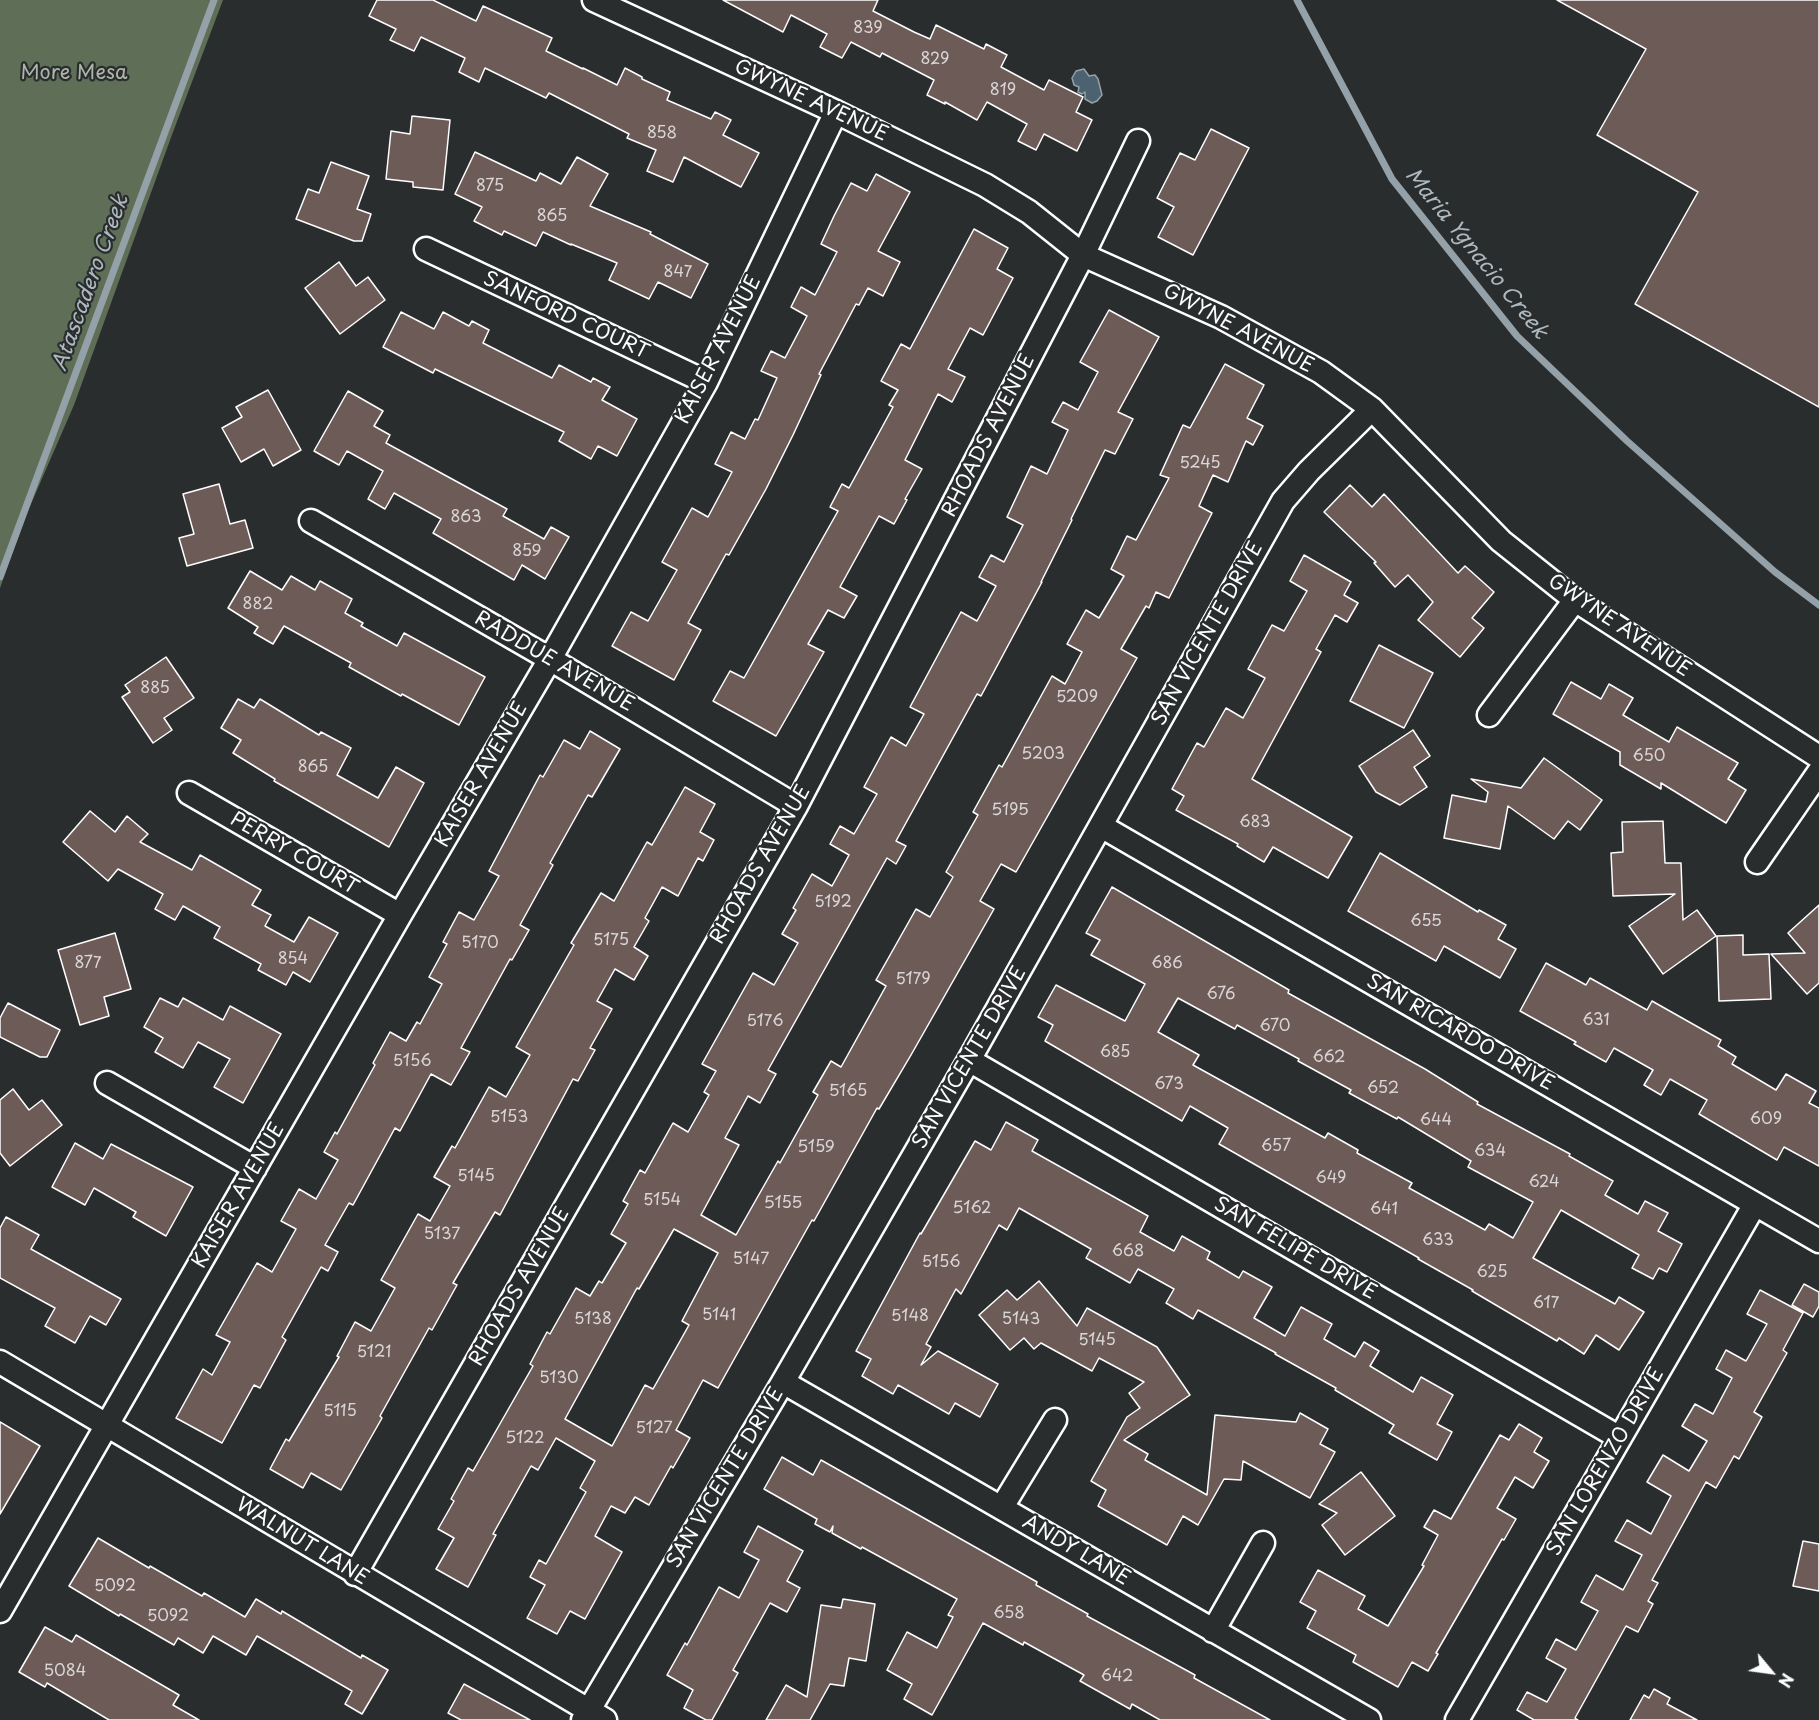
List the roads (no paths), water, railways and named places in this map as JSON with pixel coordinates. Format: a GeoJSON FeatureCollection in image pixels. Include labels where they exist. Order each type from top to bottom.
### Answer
{"type":"FeatureCollection","features":[{"type":"Feature","properties":{"kind":"street","name":"GWYNE AVENUE"},"geometry":{"type":"LineString","coordinates":[[594,0],[836,112],[985,185],[1029,212],[1083,255],[1231,322],[1321,372],[1372,409],[1501,541],[1575,600],[1819,757]]}},
{"type":"Feature","properties":{"kind":"street","name":"KAISER AVENUE"},"geometry":{"type":"LineString","coordinates":[[107,1425],[550,659],[706,382],[836,112]]}},
{"type":"Feature","properties":{"kind":"street","name":"RHOADS AVENUE"},"geometry":{"type":"LineString","coordinates":[[355,1574],[796,806],[1083,255],[1138,141]]}},
{"type":"Feature","properties":{"kind":"street","name":"SANFORD COURT"},"geometry":{"type":"LineString","coordinates":[[426,249],[706,382]]}},
{"type":"Feature","properties":{"kind":"street","name":"SAN VICENTE DRIVE"},"geometry":{"type":"LineString","coordinates":[[592,1717],[969,1060],[1283,501],[1309,471],[1372,409]]}},
{"type":"Feature","properties":{"kind":"street","name":"RADDUE AVENUE"},"geometry":{"type":"LineString","coordinates":[[311,521],[550,659],[796,806]]}},
{"type":"Feature","properties":{"kind":"street"},"geometry":{"type":"LineString","coordinates":[[1489,715],[1575,600]]}},
{"type":"Feature","properties":{"kind":"street"},"geometry":{"type":"LineString","coordinates":[[1757,862],[1819,772]]}},
{"type":"Feature","properties":{"kind":"street","name":"PERRY COURT"},"geometry":{"type":"LineString","coordinates":[[189,793],[400,915]]}},
{"type":"Feature","properties":{"kind":"street","name":"SAN RICARDO DRIVE"},"geometry":{"type":"LineString","coordinates":[[1101,826],[1819,1240]]}},
{"type":"Feature","properties":{"kind":"street","name":"SAN FELIPE DRIVE"},"geometry":{"type":"LineString","coordinates":[[969,1060],[1620,1438]]}},
{"type":"Feature","properties":{"kind":"street"},"geometry":{"type":"LineString","coordinates":[[107,1083],[255,1168]]}},
{"type":"Feature","properties":{"kind":"street","name":"SAN LORENZO DRIVE"},"geometry":{"type":"LineString","coordinates":[[1457,1720],[1755,1204]]}},
{"type":"Feature","properties":{"kind":"street","name":"WALNUT LANE"},"geometry":{"type":"LineString","coordinates":[[0,1362],[592,1717]]}},
{"type":"Feature","properties":{"kind":"street","name":"ANDY LANE"},"geometry":{"type":"LineString","coordinates":[[783,1382],[1369,1720]]}},
{"type":"Feature","properties":{"kind":"street"},"geometry":{"type":"LineString","coordinates":[[1002,1507],[1055,1419]]}},
{"type":"Feature","properties":{"kind":"street"},"geometry":{"type":"LineString","coordinates":[[0,1611],[107,1425]]}},
{"type":"Feature","properties":{"kind":"street"},"geometry":{"type":"LineString","coordinates":[[1213,1631],[1263,1543]]}},
{"type":"Feature","properties":{"kind":"water"},"geometry":{"type":"Polygon","coordinates":[[[1084,69],[1089,76],[1095,75],[1098,79],[1102,95],[1092,103],[1085,99],[1085,92],[1082,94],[1078,92],[1079,87],[1074,85],[1072,78],[1076,71],[1084,69]]]}},
{"type":"Feature","properties":{"kind":"waterway","name":"Atascadero Creek"},"geometry":{"type":"LineString","coordinates":[[0,577],[214,0]]}},
{"type":"Feature","properties":{"kind":"waterway","name":"Maria Ygnacio Creek"},"geometry":{"type":"LineString","coordinates":[[1297,0],[1392,179],[1517,336],[1627,441],[1775,572],[1819,605]]}},
{"type":"Feature","properties":{"kind":"park label","name":"More Mesa"},"geometry":{"type":"Point","coordinates":[74,73]}}]}
